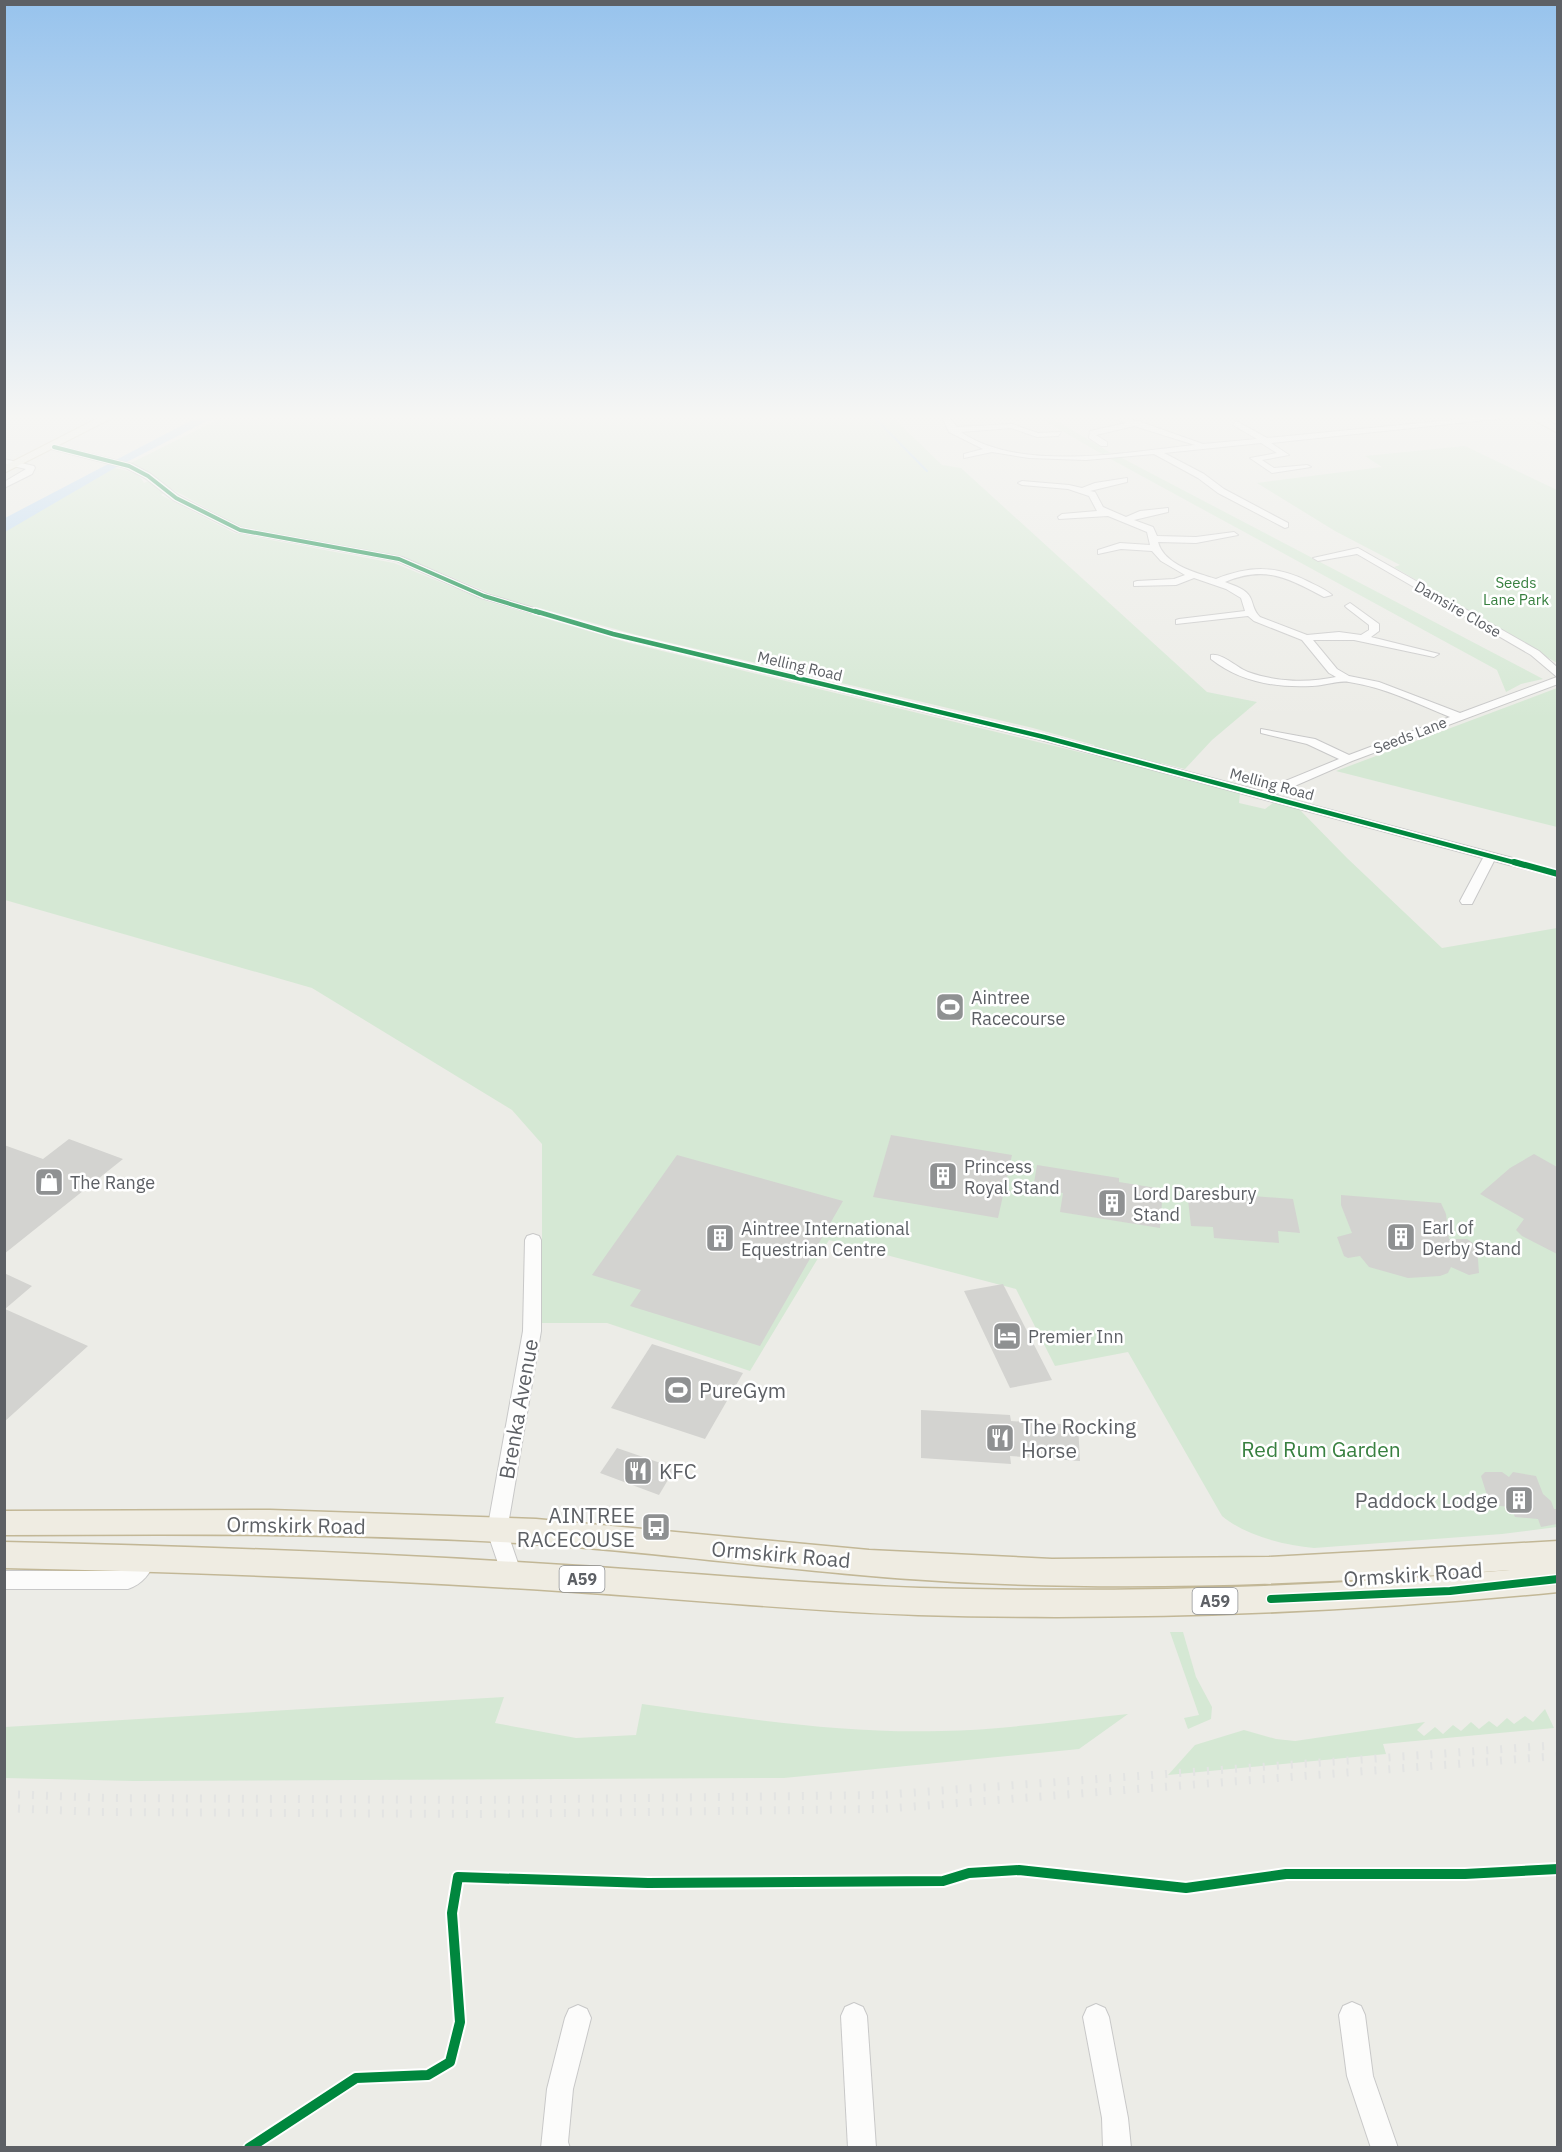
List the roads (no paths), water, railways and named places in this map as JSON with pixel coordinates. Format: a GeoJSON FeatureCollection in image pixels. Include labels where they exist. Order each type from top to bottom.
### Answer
{"type":"FeatureCollection","features":[{"type":"Feature","properties":{"kind":"highway","name":"Ormskirk Road"},"geometry":{"type":"LineString","coordinates":[[4,1523],[318,1524],[497,1531],[999,1570],[1145,1572],[1288,1570],[1557,1554]]}},
{"type":"Feature","properties":{"kind":"highway","name":"Ormskirk Road"},"geometry":{"type":"LineString","coordinates":[[4,1556],[147,1559],[512,1575],[913,1601],[1148,1604],[1450,1591],[1557,1579]]}},
{"type":"Feature","properties":{"kind":"street","name":"Melling Road"},"geometry":{"type":"LineString","coordinates":[[213,517],[249,533],[399,559],[484,596],[612,634],[990,723],[1265,794],[1557,874]]}},
{"type":"Feature","properties":{"kind":"street"},"geometry":{"type":"LineString","coordinates":[[1123,517],[1150,529],[1155,536],[1155,544],[1166,560],[1239,591],[1246,597],[1250,613],[1257,619],[1306,638],[1317,649],[1325,663],[1346,678],[1375,684],[1458,716]]}},
{"type":"Feature","properties":{"kind":"street"},"geometry":{"type":"LineString","coordinates":[[1128,519],[1132,517]]}},
{"type":"Feature","properties":{"kind":"street"},"geometry":{"type":"LineString","coordinates":[[1271,517],[1285,525]]}},
{"type":"Feature","properties":{"kind":"street"},"geometry":{"type":"LineString","coordinates":[[1101,552],[1120,546],[1234,535]]}},
{"type":"Feature","properties":{"kind":"street","name":"Damsire Close"},"geometry":{"type":"LineString","coordinates":[[1318,558],[1358,551],[1535,653],[1557,674]]}},
{"type":"Feature","properties":{"kind":"street"},"geometry":{"type":"LineString","coordinates":[[1218,582],[1248,569],[1276,570],[1328,595]]}},
{"type":"Feature","properties":{"kind":"street"},"geometry":{"type":"LineString","coordinates":[[1137,584],[1176,582],[1195,574]]}},
{"type":"Feature","properties":{"kind":"street"},"geometry":{"type":"LineString","coordinates":[[1350,606],[1368,617],[1374,624],[1374,632],[1363,638]]}},
{"type":"Feature","properties":{"kind":"street"},"geometry":{"type":"LineString","coordinates":[[1179,622],[1250,613]]}},
{"type":"Feature","properties":{"kind":"street"},"geometry":{"type":"LineString","coordinates":[[1306,638],[1338,634],[1434,654]]}},
{"type":"Feature","properties":{"kind":"street"},"geometry":{"type":"LineString","coordinates":[[1215,657],[1226,668],[1295,684],[1325,684],[1346,678]]}},
{"type":"Feature","properties":{"kind":"street","name":"Seeds Lane"},"geometry":{"type":"LineString","coordinates":[[1265,794],[1458,716],[1557,680]]}},
{"type":"Feature","properties":{"kind":"street"},"geometry":{"type":"LineString","coordinates":[[1265,731],[1285,740],[1311,741],[1348,759]]}},
{"type":"Feature","properties":{"kind":"street"},"geometry":{"type":"LineString","coordinates":[[1467,901],[1491,855]]}},
{"type":"Feature","properties":{"kind":"street","name":"Brenka Avenue"},"geometry":{"type":"LineString","coordinates":[[512,1575],[497,1531],[532,1331],[533,1240]]}},
{"type":"Feature","properties":{"kind":"street"},"geometry":{"type":"LineString","coordinates":[[4,1580],[128,1580],[136,1575],[147,1559]]}},
{"type":"Feature","properties":{"kind":"street"},"geometry":{"type":"LineString","coordinates":[[1352,2015],[1360,2076],[1385,2148]]}},
{"type":"Feature","properties":{"kind":"street"},"geometry":{"type":"LineString","coordinates":[[854,2016],[862,2148]]}},
{"type":"Feature","properties":{"kind":"street"},"geometry":{"type":"LineString","coordinates":[[1096,2017],[1115,2118],[1117,2148]]}},
{"type":"Feature","properties":{"kind":"street"},"geometry":{"type":"LineString","coordinates":[[556,2148],[554,2145],[560,2089],[578,2018]]}},
{"type":"Feature","properties":{"kind":"water"},"geometry":{"type":"Polygon","coordinates":[[[6,517],[30,517],[5,532],[6,517]]]}},
{"type":"Feature","properties":{"kind":"railway"},"geometry":{"type":"LineString","coordinates":[[4,1794],[106,1798],[482,1800],[881,1795],[1558,1745]]}},
{"type":"Feature","properties":{"kind":"railway"},"geometry":{"type":"LineString","coordinates":[[4,1808],[101,1812],[480,1814],[882,1809],[1558,1756]]}},
{"type":"Feature","properties":{"kind":"place","name":"Aintree Racecourse"},"geometry":{"type":"Point","coordinates":[950,1007]}},
{"type":"Feature","properties":{"kind":"place","name":"Princess Royal Stand"},"geometry":{"type":"Point","coordinates":[943,1176]}},
{"type":"Feature","properties":{"kind":"place","name":"The Range"},"geometry":{"type":"Point","coordinates":[49,1182]}},
{"type":"Feature","properties":{"kind":"place","name":"Lord Daresbury Stand"},"geometry":{"type":"Point","coordinates":[1112,1203]}},
{"type":"Feature","properties":{"kind":"place","name":"Earl of Derby Stand"},"geometry":{"type":"Point","coordinates":[1401,1237]}},
{"type":"Feature","properties":{"kind":"place","name":"Aintree International Equestrian Centre"},"geometry":{"type":"Point","coordinates":[720,1238]}},
{"type":"Feature","properties":{"kind":"place","name":"Premier Inn"},"geometry":{"type":"Point","coordinates":[1007,1336]}},
{"type":"Feature","properties":{"kind":"place","name":"PureGym"},"geometry":{"type":"Point","coordinates":[678,1390]}},
{"type":"Feature","properties":{"kind":"place","name":"The Rocking Horse"},"geometry":{"type":"Point","coordinates":[1000,1438]}},
{"type":"Feature","properties":{"kind":"place","name":"KFC"},"geometry":{"type":"Point","coordinates":[638,1471]}},
{"type":"Feature","properties":{"kind":"place","name":"Paddock Lodge"},"geometry":{"type":"Point","coordinates":[1519,1500]}},
{"type":"Feature","properties":{"kind":"place","name":"AINTREE RACECOUSE"},"geometry":{"type":"Point","coordinates":[656,1527]}},
{"type":"Feature","properties":{"kind":"park label","name":"Seeds Lane Park"},"geometry":{"type":"Point","coordinates":[1516,590]}},
{"type":"Feature","properties":{"kind":"park label","name":"Red Rum Garden"},"geometry":{"type":"Point","coordinates":[1321,1449]}}]}
